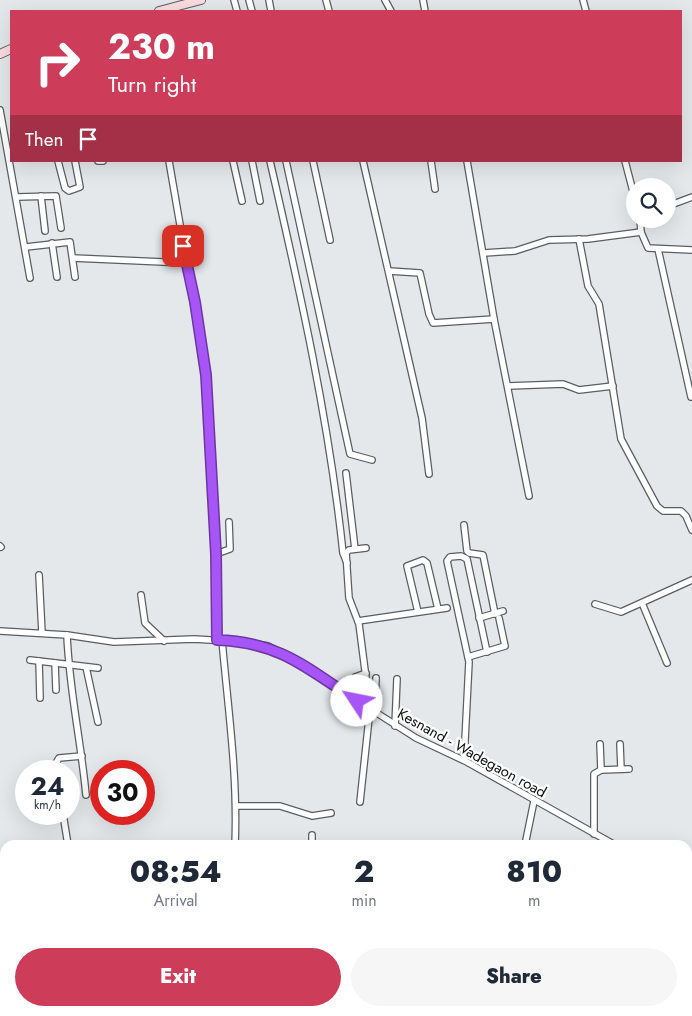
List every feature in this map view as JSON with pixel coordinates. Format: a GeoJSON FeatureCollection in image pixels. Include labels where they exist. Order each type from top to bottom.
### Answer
{"type":"FeatureCollection","features":[{"type":"Feature","properties":{"kind":"main road"},"geometry":{"type":"LineString","coordinates":[[163,10],[201,0]]}},
{"type":"Feature","properties":{"kind":"street"},"geometry":{"type":"LineString","coordinates":[[0,110],[10,161]]}},
{"type":"Feature","properties":{"kind":"street"},"geometry":{"type":"LineString","coordinates":[[10,162],[30,278]]}},
{"type":"Feature","properties":{"kind":"street"},"geometry":{"type":"LineString","coordinates":[[58,162],[65,188],[69,190],[80,187],[75,162]]}},
{"type":"Feature","properties":{"kind":"street"},"geometry":{"type":"LineString","coordinates":[[169,162],[186,263],[195,302],[206,375],[220,640],[233,744],[237,806],[235,840]]}},
{"type":"Feature","properties":{"kind":"street"},"geometry":{"type":"LineString","coordinates":[[233,162],[242,201]]}},
{"type":"Feature","properties":{"kind":"street"},"geometry":{"type":"LineString","coordinates":[[252,162],[260,201]]}},
{"type":"Feature","properties":{"kind":"street"},"geometry":{"type":"LineString","coordinates":[[270,162],[321,393],[343,553],[347,563]]}},
{"type":"Feature","properties":{"kind":"street"},"geometry":{"type":"LineString","coordinates":[[286,162],[350,454],[372,460]]}},
{"type":"Feature","properties":{"kind":"street"},"geometry":{"type":"LineString","coordinates":[[313,162],[330,240]]}},
{"type":"Feature","properties":{"kind":"street"},"geometry":{"type":"LineString","coordinates":[[363,162],[422,418],[428,474]]}},
{"type":"Feature","properties":{"kind":"street"},"geometry":{"type":"LineString","coordinates":[[431,162],[435,189]]}},
{"type":"Feature","properties":{"kind":"street"},"geometry":{"type":"LineString","coordinates":[[467,162],[494,318],[529,496]]}},
{"type":"Feature","properties":{"kind":"street"},"geometry":{"type":"LineString","coordinates":[[625,162],[629,178]]}},
{"type":"Feature","properties":{"kind":"street"},"geometry":{"type":"LineString","coordinates":[[41,196],[45,231]]}},
{"type":"Feature","properties":{"kind":"street"},"geometry":{"type":"LineString","coordinates":[[17,197],[57,197],[61,228]]}},
{"type":"Feature","properties":{"kind":"street"},"geometry":{"type":"LineString","coordinates":[[676,203],[692,197]]}},
{"type":"Feature","properties":{"kind":"street"},"geometry":{"type":"LineString","coordinates":[[641,228],[647,247],[692,250]]}},
{"type":"Feature","properties":{"kind":"street"},"geometry":{"type":"LineString","coordinates":[[484,253],[515,251],[549,240],[579,239],[642,232]]}},
{"type":"Feature","properties":{"kind":"street"},"geometry":{"type":"LineString","coordinates":[[579,239],[588,286],[599,304],[623,444],[657,506],[663,511],[681,511],[686,516],[692,530]]}},
{"type":"Feature","properties":{"kind":"street"},"geometry":{"type":"LineString","coordinates":[[26,247],[70,242],[75,277]]}},
{"type":"Feature","properties":{"kind":"street"},"geometry":{"type":"LineString","coordinates":[[52,243],[57,277]]}},
{"type":"Feature","properties":{"kind":"street"},"geometry":{"type":"LineString","coordinates":[[658,248],[691,398]]}},
{"type":"Feature","properties":{"kind":"street"},"geometry":{"type":"LineString","coordinates":[[73,258],[186,263]]}},
{"type":"Feature","properties":{"kind":"street"},"geometry":{"type":"LineString","coordinates":[[388,271],[420,272],[429,314],[433,323],[494,318]]}},
{"type":"Feature","properties":{"kind":"street"},"geometry":{"type":"LineString","coordinates":[[685,369],[692,368]]}},
{"type":"Feature","properties":{"kind":"street"},"geometry":{"type":"LineString","coordinates":[[508,386],[563,384],[579,390],[613,386]]}},
{"type":"Feature","properties":{"kind":"street"},"geometry":{"type":"LineString","coordinates":[[346,473],[356,549]]}},
{"type":"Feature","properties":{"kind":"street"},"geometry":{"type":"LineString","coordinates":[[216,554],[230,549],[229,522]]}},
{"type":"Feature","properties":{"kind":"street"},"geometry":{"type":"LineString","coordinates":[[464,525],[467,555],[487,652]]}},
{"type":"Feature","properties":{"kind":"street"},"geometry":{"type":"LineString","coordinates":[[366,548],[347,552],[347,563],[349,598],[358,621],[373,711]]}},
{"type":"Feature","properties":{"kind":"street"},"geometry":{"type":"LineString","coordinates":[[464,760],[466,751],[468,657],[447,561],[450,557],[484,554],[505,646],[468,657]]}},
{"type":"Feature","properties":{"kind":"street"},"geometry":{"type":"LineString","coordinates":[[418,612],[407,566],[423,560],[426,563],[438,609]]}},
{"type":"Feature","properties":{"kind":"street"},"geometry":{"type":"LineString","coordinates":[[39,574],[42,633]]}},
{"type":"Feature","properties":{"kind":"street"},"geometry":{"type":"LineString","coordinates":[[595,604],[621,612],[692,580]]}},
{"type":"Feature","properties":{"kind":"street"},"geometry":{"type":"LineString","coordinates":[[141,595],[145,623],[164,641]]}},
{"type":"Feature","properties":{"kind":"street"},"geometry":{"type":"LineString","coordinates":[[642,603],[667,663]]}},
{"type":"Feature","properties":{"kind":"street"},"geometry":{"type":"LineString","coordinates":[[358,621],[447,608]]}},
{"type":"Feature","properties":{"kind":"street"},"geometry":{"type":"LineString","coordinates":[[479,618],[497,616],[503,612]]}},
{"type":"Feature","properties":{"kind":"street","name":"Kesnand - Wadegaon road"},"geometry":{"type":"LineString","coordinates":[[0,631],[67,635],[114,642],[220,640],[257,644],[283,653],[395,726],[464,760],[605,840]]}},
{"type":"Feature","properties":{"kind":"street"},"geometry":{"type":"LineString","coordinates":[[67,635],[70,690],[82,756],[86,795]]}},
{"type":"Feature","properties":{"kind":"street"},"geometry":{"type":"LineString","coordinates":[[30,660],[98,668]]}},
{"type":"Feature","properties":{"kind":"street"},"geometry":{"type":"LineString","coordinates":[[39,662],[40,698]]}},
{"type":"Feature","properties":{"kind":"street"},"geometry":{"type":"LineString","coordinates":[[55,663],[56,690]]}},
{"type":"Feature","properties":{"kind":"street"},"geometry":{"type":"LineString","coordinates":[[86,667],[98,722]]}},
{"type":"Feature","properties":{"kind":"street"},"geometry":{"type":"LineString","coordinates":[[357,701],[355,677],[366,673]]}},
{"type":"Feature","properties":{"kind":"street"},"geometry":{"type":"LineString","coordinates":[[360,802],[376,678]]}},
{"type":"Feature","properties":{"kind":"street"},"geometry":{"type":"LineString","coordinates":[[395,726],[396,679]]}},
{"type":"Feature","properties":{"kind":"street"},"geometry":{"type":"LineString","coordinates":[[600,744],[601,770]]}},
{"type":"Feature","properties":{"kind":"street"},"geometry":{"type":"LineString","coordinates":[[620,744],[621,770]]}},
{"type":"Feature","properties":{"kind":"street"},"geometry":{"type":"LineString","coordinates":[[57,760],[82,756]]}},
{"type":"Feature","properties":{"kind":"street"},"geometry":{"type":"LineString","coordinates":[[594,834],[594,774],[601,770],[629,769]]}},
{"type":"Feature","properties":{"kind":"street"},"geometry":{"type":"LineString","coordinates":[[526,840],[534,801]]}},
{"type":"Feature","properties":{"kind":"street"},"geometry":{"type":"LineString","coordinates":[[237,806],[280,806],[312,816],[331,814]]}},
{"type":"Feature","properties":{"kind":"street"},"geometry":{"type":"LineString","coordinates":[[65,825],[67,840]]}},
{"type":"Feature","properties":{"kind":"street"},"geometry":{"type":"LineString","coordinates":[[312,835],[312,840]]}},
{"type":"Feature","properties":{"kind":"route"},"geometry":{"type":"LineString","coordinates":[[183,246],[195,302],[206,375],[216,554],[217,640],[268,646],[283,653],[357,701]]}}]}
